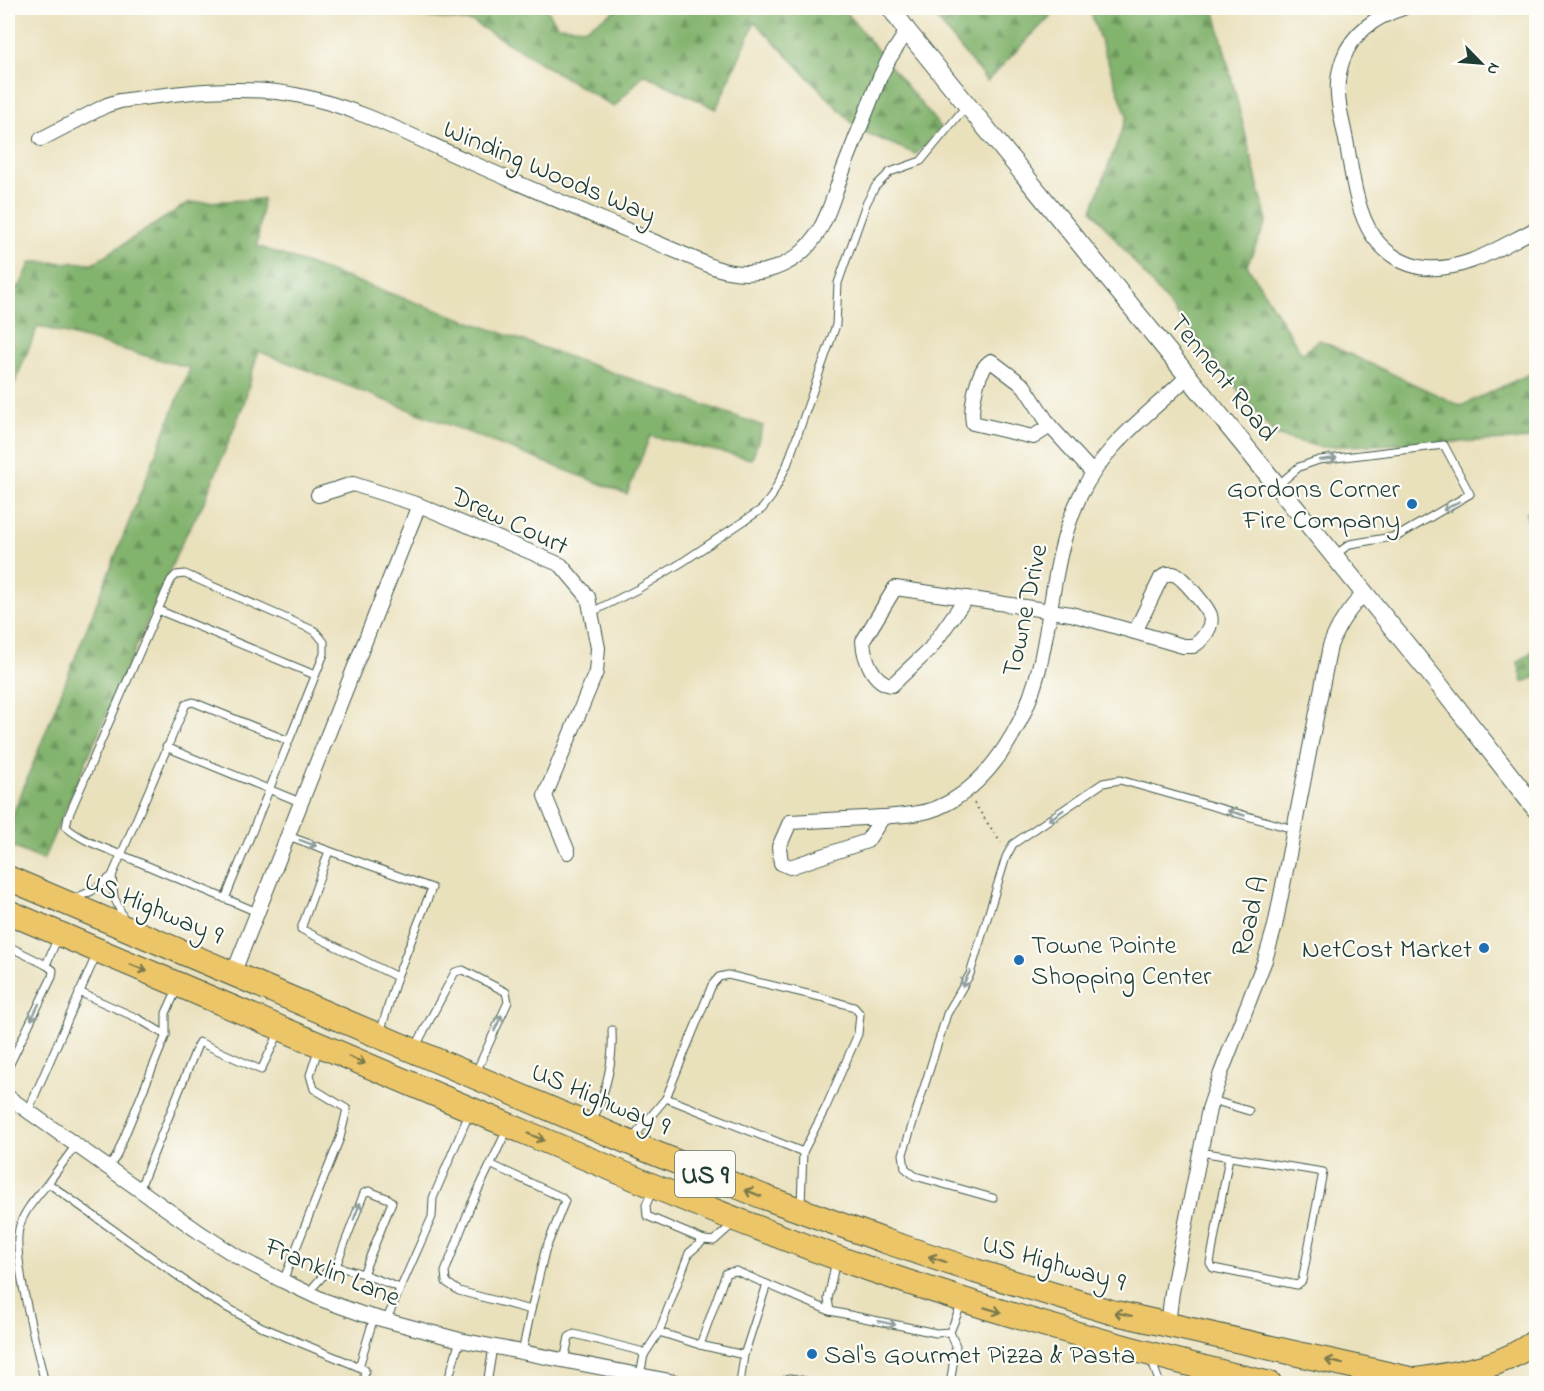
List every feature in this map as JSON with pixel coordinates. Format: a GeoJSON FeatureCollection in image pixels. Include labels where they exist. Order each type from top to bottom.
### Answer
{"type":"FeatureCollection","features":[{"type":"Feature","properties":{"kind":"highway","name":"US Highway 9"},"geometry":{"type":"LineString","coordinates":[[8,878],[629,1143],[801,1211],[975,1271],[1111,1312],[1425,1382]]}},
{"type":"Feature","properties":{"kind":"highway","name":"US 9"},"geometry":{"type":"LineString","coordinates":[[8,913],[654,1187],[737,1220],[836,1257],[963,1300],[1255,1382]]}},
{"type":"Feature","properties":{"kind":"highway"},"geometry":{"type":"LineString","coordinates":[[1425,1382],[1500,1363],[1536,1341]]}},
{"type":"Feature","properties":{"kind":"street","name":"Tennent Road"},"geometry":{"type":"LineString","coordinates":[[891,8],[907,31],[1364,593],[1536,809]]}},
{"type":"Feature","properties":{"kind":"street"},"geometry":{"type":"LineString","coordinates":[[1403,8],[1381,16],[1356,37],[1346,52],[1339,74],[1338,97],[1354,181],[1368,228],[1384,249],[1397,259],[1412,266],[1426,268],[1456,266],[1480,258],[1536,230]]}},
{"type":"Feature","properties":{"kind":"street","name":"Winding Woods Way"},"geometry":{"type":"LineString","coordinates":[[41,139],[107,105],[120,101],[229,90],[297,95],[332,104],[397,130],[713,267],[734,273],[761,272],[788,262],[802,252],[819,230],[880,77],[907,31]]}},
{"type":"Feature","properties":{"kind":"street"},"geometry":{"type":"LineString","coordinates":[[1050,426],[1033,437],[972,423],[976,387],[987,363],[991,361],[1024,386],[1050,426],[1092,472]]}},
{"type":"Feature","properties":{"kind":"street","name":"Towne Drive"},"geometry":{"type":"LineString","coordinates":[[883,817],[867,841],[790,867],[781,863],[778,847],[790,822],[927,812],[966,791],[995,759],[1023,712],[1041,660],[1056,568],[1067,527],[1092,472],[1130,427],[1158,405],[1188,376]]}},
{"type":"Feature","properties":{"kind":"street","name":"Drew Court"},"geometry":{"type":"LineString","coordinates":[[318,495],[353,484],[419,506],[561,565],[588,597],[598,648],[596,672],[545,796],[568,852]]}},
{"type":"Feature","properties":{"kind":"street","name":"Drew Court"},"geometry":{"type":"LineString","coordinates":[[233,974],[419,506]]}},
{"type":"Feature","properties":{"kind":"street"},"geometry":{"type":"LineString","coordinates":[[966,598],[930,649],[892,685],[878,680],[863,641],[894,588],[966,598],[1050,610],[1071,614],[1183,646],[1193,646],[1203,638],[1210,624],[1210,616],[1182,580],[1173,574],[1167,574],[1161,578],[1135,632]]}},
{"type":"Feature","properties":{"kind":"street","name":"Road A"},"geometry":{"type":"LineString","coordinates":[[1168,1324],[1172,1292],[1212,1100],[1265,960],[1275,926],[1330,646],[1343,617],[1364,593]]}},
{"type":"Feature","properties":{"kind":"street","name":"Franklin Lane"},"geometry":{"type":"LineString","coordinates":[[8,1097],[212,1241],[308,1293],[380,1319],[460,1340],[564,1361],[624,1378],[640,1375],[685,1383]]}},
{"type":"Feature","properties":{"kind":"lane"},"geometry":{"type":"LineString","coordinates":[[592,612],[638,589],[681,563],[762,509],[772,496],[787,465],[836,325],[838,283],[870,196],[875,187],[890,172],[921,161],[967,104]]}},
{"type":"Feature","properties":{"kind":"lane"},"geometry":{"type":"LineString","coordinates":[[1277,486],[1299,467],[1319,460],[1444,446],[1470,494],[1398,536],[1350,544],[1334,556]]}},
{"type":"Feature","properties":{"kind":"lane"},"geometry":{"type":"LineString","coordinates":[[225,899],[324,654],[324,642],[315,631],[185,574],[176,575],[171,580],[68,817],[66,827],[122,855],[225,899],[257,912]]}},
{"type":"Feature","properties":{"kind":"lane"},"geometry":{"type":"LineString","coordinates":[[158,610],[315,675]]}},
{"type":"Feature","properties":{"kind":"lane"},"geometry":{"type":"LineString","coordinates":[[130,930],[117,908],[112,888],[112,876],[186,704],[193,702],[289,741]]}},
{"type":"Feature","properties":{"kind":"lane"},"geometry":{"type":"LineString","coordinates":[[166,747],[300,802]]}},
{"type":"Feature","properties":{"kind":"lane"},"geometry":{"type":"LineString","coordinates":[[993,1198],[915,1176],[905,1168],[903,1154],[947,1014],[970,974],[1008,853],[1013,844],[1103,783],[1120,780],[1293,829]]}},
{"type":"Feature","properties":{"kind":"lane"},"geometry":{"type":"LineString","coordinates":[[288,836],[432,888],[398,977],[379,1036]]}},
{"type":"Feature","properties":{"kind":"lane"},"geometry":{"type":"LineString","coordinates":[[329,851],[301,929],[398,977]]}},
{"type":"Feature","properties":{"kind":"lane"},"geometry":{"type":"LineString","coordinates":[[64,902],[92,891],[112,876]]}},
{"type":"Feature","properties":{"kind":"lane"},"geometry":{"type":"LineString","coordinates":[[46,965],[59,934]]}},
{"type":"Feature","properties":{"kind":"lane"},"geometry":{"type":"LineString","coordinates":[[8,946],[53,970],[52,977],[8,1064]]}},
{"type":"Feature","properties":{"kind":"lane"},"geometry":{"type":"LineString","coordinates":[[28,1111],[98,950]]}},
{"type":"Feature","properties":{"kind":"lane"},"geometry":{"type":"LineString","coordinates":[[413,1051],[455,972],[463,970],[506,992],[508,1002],[474,1077]]}},
{"type":"Feature","properties":{"kind":"lane"},"geometry":{"type":"LineString","coordinates":[[629,1143],[666,1098],[712,985],[719,977],[729,975],[854,1007],[860,1014],[858,1034],[826,1107],[803,1152],[801,1211]]}},
{"type":"Feature","properties":{"kind":"lane"},"geometry":{"type":"LineString","coordinates":[[108,1168],[116,1157],[166,1035],[166,1013],[179,985]]}},
{"type":"Feature","properties":{"kind":"lane"},"geometry":{"type":"LineString","coordinates":[[80,992],[137,1018],[166,1035]]}},
{"type":"Feature","properties":{"kind":"lane"},"geometry":{"type":"LineString","coordinates":[[139,1190],[199,1042],[261,1070],[281,1028]]}},
{"type":"Feature","properties":{"kind":"lane"},"geometry":{"type":"LineString","coordinates":[[590,1126],[606,1089],[613,1047],[612,1030]]}},
{"type":"Feature","properties":{"kind":"lane"},"geometry":{"type":"LineString","coordinates":[[283,1281],[340,1137],[347,1109],[314,1089],[310,1074],[319,1045]]}},
{"type":"Feature","properties":{"kind":"lane"},"geometry":{"type":"LineString","coordinates":[[666,1098],[803,1152]]}},
{"type":"Feature","properties":{"kind":"lane"},"geometry":{"type":"LineString","coordinates":[[1212,1100],[1249,1110]]}},
{"type":"Feature","properties":{"kind":"lane"},"geometry":{"type":"LineString","coordinates":[[359,1367],[380,1319],[400,1288],[432,1217],[433,1198],[472,1109]]}},
{"type":"Feature","properties":{"kind":"lane"},"geometry":{"type":"LineString","coordinates":[[509,1125],[492,1165],[470,1207],[445,1272],[446,1282],[459,1291],[531,1310]]}},
{"type":"Feature","properties":{"kind":"lane"},"geometry":{"type":"LineString","coordinates":[[45,1383],[20,1266],[17,1240],[25,1212],[76,1145]]}},
{"type":"Feature","properties":{"kind":"lane"},"geometry":{"type":"LineString","coordinates":[[1200,1152],[1229,1156],[1323,1172],[1302,1281],[1297,1285],[1213,1268],[1210,1263],[1229,1156]]}},
{"type":"Feature","properties":{"kind":"lane"},"geometry":{"type":"LineString","coordinates":[[492,1165],[561,1197],[565,1202],[545,1251],[522,1353]]}},
{"type":"Feature","properties":{"kind":"lane"},"geometry":{"type":"LineString","coordinates":[[48,1183],[206,1296],[262,1327],[365,1370],[363,1383]]}},
{"type":"Feature","properties":{"kind":"lane"},"geometry":{"type":"LineString","coordinates":[[654,1187],[646,1205],[647,1216],[704,1240],[714,1241],[737,1220]]}},
{"type":"Feature","properties":{"kind":"lane"},"geometry":{"type":"LineString","coordinates":[[308,1293],[328,1270],[336,1266],[364,1192],[369,1191],[392,1202],[363,1274]]}},
{"type":"Feature","properties":{"kind":"lane"},"geometry":{"type":"LineString","coordinates":[[640,1375],[644,1355],[659,1332],[689,1253],[704,1240]]}},
{"type":"Feature","properties":{"kind":"lane"},"geometry":{"type":"LineString","coordinates":[[830,1311],[828,1299],[836,1257]]}},
{"type":"Feature","properties":{"kind":"lane"},"geometry":{"type":"LineString","coordinates":[[336,1266],[400,1288]]}},
{"type":"Feature","properties":{"kind":"lane"},"geometry":{"type":"LineString","coordinates":[[700,1345],[726,1274],[736,1271],[830,1311],[936,1333],[950,1332]]}},
{"type":"Feature","properties":{"kind":"lane"},"geometry":{"type":"LineString","coordinates":[[740,1383],[744,1355],[767,1284]]}},
{"type":"Feature","properties":{"kind":"lane"},"geometry":{"type":"LineString","coordinates":[[950,1383],[956,1346],[950,1332],[963,1300]]}},
{"type":"Feature","properties":{"kind":"lane"},"geometry":{"type":"LineString","coordinates":[[659,1332],[700,1345],[744,1355]]}},
{"type":"Feature","properties":{"kind":"lane"},"geometry":{"type":"LineString","coordinates":[[564,1361],[569,1337],[574,1335],[640,1351],[644,1355]]}},
{"type":"Feature","properties":{"kind":"lane"},"geometry":{"type":"LineString","coordinates":[[447,1383],[460,1340]]}},
{"type":"Feature","properties":{"kind":"lane"},"geometry":{"type":"LineString","coordinates":[[487,1383],[493,1347]]}},
{"type":"Feature","properties":{"kind":"lane"},"geometry":{"type":"LineString","coordinates":[[1149,1354],[1160,1383]]}},
{"type":"Feature","properties":{"kind":"lane"},"geometry":{"type":"LineString","coordinates":[[784,1383],[790,1378],[820,1383]]}},
{"type":"Feature","properties":{"kind":"path"},"geometry":{"type":"LineString","coordinates":[[966,791],[1008,853]]}},
{"type":"Feature","properties":{"kind":"green space"},"geometry":{"type":"Polygon","coordinates":[[[339,8],[546,8],[558,26],[586,28],[620,8],[843,8],[941,128],[916,154],[859,130],[755,22],[716,109],[644,74],[614,107],[473,22],[339,8]]]}},
{"type":"Feature","properties":{"kind":"green space"},"geometry":{"type":"Polygon","coordinates":[[[928,8],[1058,8],[987,81],[928,8]]]}},
{"type":"Feature","properties":{"kind":"green space"},"geometry":{"type":"Polygon","coordinates":[[[1089,8],[1214,8],[1267,221],[1247,265],[1302,354],[1319,340],[1461,406],[1536,371],[1536,439],[1320,447],[1275,435],[1092,210],[1127,116],[1089,8]]]}},
{"type":"Feature","properties":{"kind":"green space"},"geometry":{"type":"Polygon","coordinates":[[[263,199],[257,246],[763,426],[752,459],[650,436],[627,494],[258,351],[244,403],[205,500],[182,542],[43,860],[8,845],[8,827],[190,368],[38,326],[8,399],[8,284],[19,288],[31,262],[94,263],[188,203],[263,199]]]}},
{"type":"Feature","properties":{"kind":"green space"},"geometry":{"type":"Polygon","coordinates":[[[1536,511],[1536,552],[1526,513],[1536,511]]]}},
{"type":"Feature","properties":{"kind":"green space"},"geometry":{"type":"Polygon","coordinates":[[[1536,649],[1536,677],[1523,682],[1518,662],[1536,649]]]}},
{"type":"Feature","properties":{"kind":"place","name":"Gordons Corner Fire Company"},"geometry":{"type":"Point","coordinates":[1412,504]}},
{"type":"Feature","properties":{"kind":"place","name":"NetCost Market"},"geometry":{"type":"Point","coordinates":[1484,948]}},
{"type":"Feature","properties":{"kind":"place","name":"Towne Pointe Shopping Center"},"geometry":{"type":"Point","coordinates":[1019,960]}},
{"type":"Feature","properties":{"kind":"place","name":"Sal's Gourmet Pizza & Pasta"},"geometry":{"type":"Point","coordinates":[812,1354]}}]}
